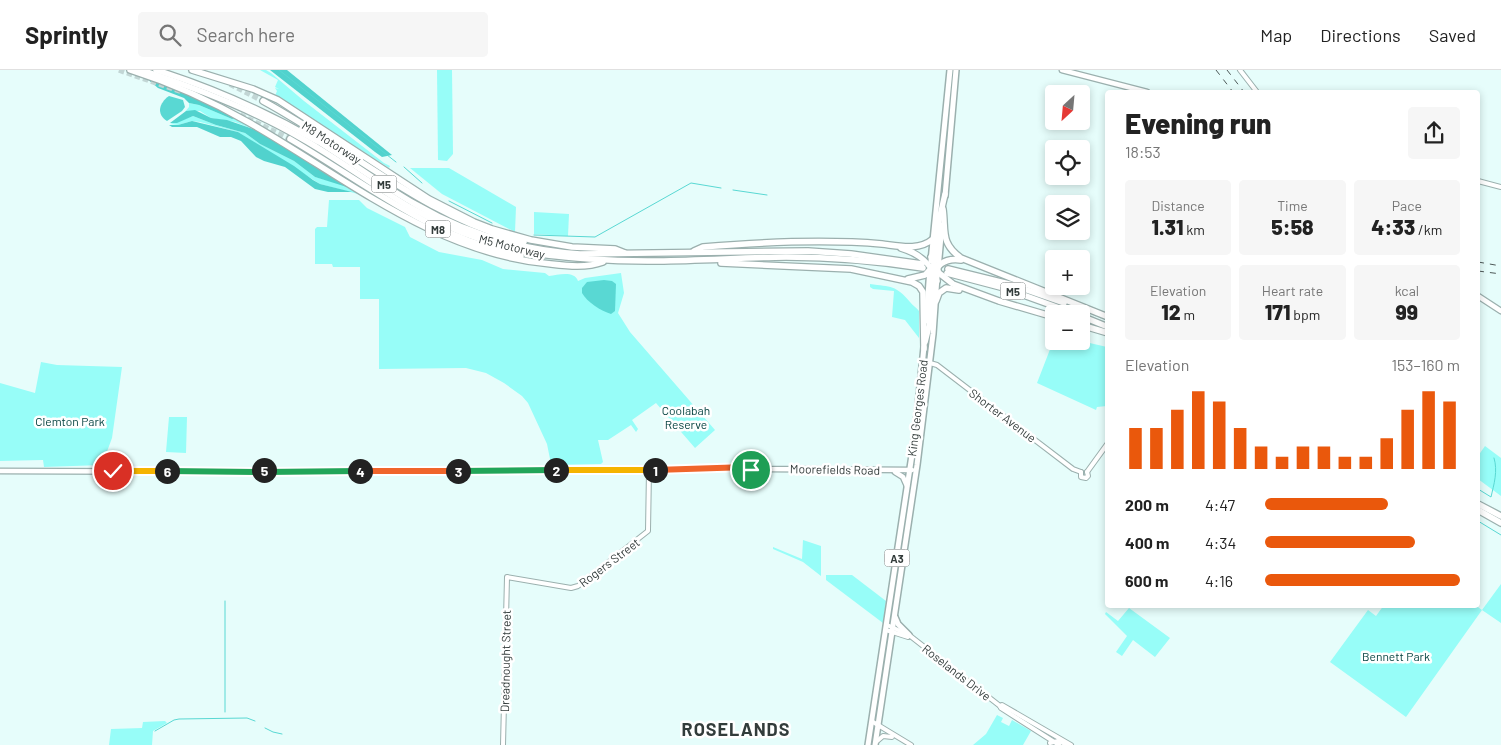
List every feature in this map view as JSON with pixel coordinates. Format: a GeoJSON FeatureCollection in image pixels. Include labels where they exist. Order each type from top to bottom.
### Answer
{"type":"FeatureCollection","features":[{"type":"Feature","properties":{"kind":"highway"},"geometry":{"type":"LineString","coordinates":[[130,70],[192,94],[234,114],[416,223],[460,244],[495,255],[533,262],[594,266],[605,262]]}},
{"type":"Feature","properties":{"kind":"highway","name":"M5 Motorway"},"geometry":{"type":"LineString","coordinates":[[141,70],[217,97],[277,124],[412,208],[468,235],[528,252],[605,262],[700,261],[789,257],[922,266],[851,254],[808,251],[598,255],[553,252],[510,243],[472,232],[440,218],[277,119],[221,93],[156,70]]}},
{"type":"Feature","properties":{"kind":"highway"},"geometry":{"type":"LineString","coordinates":[[192,70],[253,89],[278,100],[429,199],[474,222],[531,240],[572,247],[615,249],[625,253]]}},
{"type":"Feature","properties":{"kind":"highway"},"geometry":{"type":"LineString","coordinates":[[937,281],[931,257],[950,70]]}},
{"type":"Feature","properties":{"kind":"highway"},"geometry":{"type":"LineString","coordinates":[[934,269],[944,209],[956,70]]}},
{"type":"Feature","properties":{"kind":"highway","name":"M8 Motorway"},"geometry":{"type":"LineString","coordinates":[[263,100],[429,205],[474,226],[502,237],[546,247],[572,251],[625,253]]}},
{"type":"Feature","properties":{"kind":"highway","name":"M8 Motorway"},"geometry":{"type":"LineString","coordinates":[[290,140],[335,166],[407,213],[464,240],[502,252],[535,259],[575,263],[605,262]]}},
{"type":"Feature","properties":{"kind":"highway"},"geometry":{"type":"LineString","coordinates":[[924,349],[930,326],[938,225],[945,194]]}},
{"type":"Feature","properties":{"kind":"highway"},"geometry":{"type":"LineString","coordinates":[[944,209],[946,243],[955,254],[967,261]]}},
{"type":"Feature","properties":{"kind":"highway"},"geometry":{"type":"LineString","coordinates":[[692,252],[703,247],[774,242],[844,242],[921,246],[933,238]]}},
{"type":"Feature","properties":{"kind":"highway"},"geometry":{"type":"LineString","coordinates":[[894,246],[917,254],[952,284],[999,301]]}},
{"type":"Feature","properties":{"kind":"highway"},"geometry":{"type":"LineString","coordinates":[[903,279],[925,275],[949,260],[960,259],[967,261]]}},
{"type":"Feature","properties":{"kind":"highway"},"geometry":{"type":"LineString","coordinates":[[700,261],[851,269],[903,279],[916,284],[923,292],[924,349]]}},
{"type":"Feature","properties":{"kind":"highway","name":"M5"},"geometry":{"type":"LineString","coordinates":[[967,261],[1105,316]]}},
{"type":"Feature","properties":{"kind":"highway","name":"M5"},"geometry":{"type":"LineString","coordinates":[[1051,305],[948,271],[1033,292],[1067,305]]}},
{"type":"Feature","properties":{"kind":"highway","name":"King Georges Road"},"geometry":{"type":"LineString","coordinates":[[876,744],[916,470],[937,281]]}},
{"type":"Feature","properties":{"kind":"highway"},"geometry":{"type":"LineString","coordinates":[[936,301],[942,290],[951,288],[1045,314]]}},
{"type":"Feature","properties":{"kind":"highway","name":"M5"},"geometry":{"type":"LineString","coordinates":[[1090,314],[1105,320]]}},
{"type":"Feature","properties":{"kind":"highway"},"geometry":{"type":"LineString","coordinates":[[1090,320],[1105,326]]}},
{"type":"Feature","properties":{"kind":"highway"},"geometry":{"type":"LineString","coordinates":[[1090,328],[1105,333]]}},
{"type":"Feature","properties":{"kind":"highway","name":"King Georges Road"},"geometry":{"type":"LineString","coordinates":[[868,745],[910,470],[924,349]]}},
{"type":"Feature","properties":{"kind":"highway"},"geometry":{"type":"LineString","coordinates":[[1480,505],[1501,516]]}},
{"type":"Feature","properties":{"kind":"highway"},"geometry":{"type":"LineString","coordinates":[[1480,511],[1501,523]]}},
{"type":"Feature","properties":{"kind":"highway"},"geometry":{"type":"LineString","coordinates":[[895,616],[898,624],[911,637]]}},
{"type":"Feature","properties":{"kind":"main road"},"geometry":{"type":"LineString","coordinates":[[1062,70],[1137,90]]}},
{"type":"Feature","properties":{"kind":"main road"},"geometry":{"type":"LineString","coordinates":[[1480,297],[1501,311]]}},
{"type":"Feature","properties":{"kind":"main road","name":"Moorefields Road"},"geometry":{"type":"LineString","coordinates":[[649,470],[748,467],[750,464],[754,467],[768,469],[916,470]]}},
{"type":"Feature","properties":{"kind":"main road"},"geometry":{"type":"LineString","coordinates":[[0,471],[258,472],[261,475],[264,472],[649,470]]}},
{"type":"Feature","properties":{"kind":"main road"},"geometry":{"type":"LineString","coordinates":[[892,470],[903,477],[907,487]]}},
{"type":"Feature","properties":{"kind":"street"},"geometry":{"type":"LineString","coordinates":[[1240,70],[1255,90]]}},
{"type":"Feature","properties":{"kind":"street"},"geometry":{"type":"LineString","coordinates":[[1480,182],[1501,188]]}},
{"type":"Feature","properties":{"kind":"street","name":"Shorter Avenue"},"geometry":{"type":"LineString","coordinates":[[923,361],[937,365],[1066,463],[1081,472],[1087,472],[1105,448]]}},
{"type":"Feature","properties":{"kind":"street","name":"Rogers Street"},"geometry":{"type":"LineString","coordinates":[[507,577],[571,588],[578,586],[648,531],[649,470]]}},
{"type":"Feature","properties":{"kind":"street","name":"Dreadnought Street"},"geometry":{"type":"LineString","coordinates":[[503,745],[507,577]]}},
{"type":"Feature","properties":{"kind":"street","name":"Roselands Drive"},"geometry":{"type":"LineString","coordinates":[[887,628],[911,637],[1000,706],[1002,705],[1017,713],[1051,741],[1059,745]]}},
{"type":"Feature","properties":{"kind":"street"},"geometry":{"type":"LineString","coordinates":[[873,722],[896,738],[909,744]]}},
{"type":"Feature","properties":{"kind":"street"},"geometry":{"type":"LineString","coordinates":[[876,744],[883,736],[896,738]]}},
{"type":"Feature","properties":{"kind":"street","name":"Roselands Drive"},"geometry":{"type":"LineString","coordinates":[[1051,741],[1070,745]]}},
{"type":"Feature","properties":{"kind":"street","name":"Roselands Drive"},"geometry":{"type":"LineString","coordinates":[[1051,741],[1070,745]]}},
{"type":"Feature","properties":{"kind":"green space"},"geometry":{"type":"Polygon","coordinates":[[[260,70],[266,70],[271,73],[304,101],[390,166],[389,168],[275,96],[277,91],[275,88],[279,89],[275,87],[278,80],[260,70]]]}},
{"type":"Feature","properties":{"kind":"green space"},"geometry":{"type":"Polygon","coordinates":[[[437,70],[452,70],[453,154],[447,161],[438,160],[437,70]]]}},
{"type":"Feature","properties":{"kind":"green space"},"geometry":{"type":"Polygon","coordinates":[[[189,103],[199,105],[232,119],[236,118],[256,130],[235,122],[211,118],[200,111],[186,111],[184,113],[189,107],[189,103]]]}},
{"type":"Feature","properties":{"kind":"green space"},"geometry":{"type":"Polygon","coordinates":[[[193,116],[245,133],[260,144],[294,161],[315,177],[348,186],[322,170],[367,197],[320,184],[238,132],[192,121],[178,125],[170,124],[193,116]]]}},
{"type":"Feature","properties":{"kind":"green space"},"geometry":{"type":"Polygon","coordinates":[[[410,168],[449,168],[516,207],[515,232],[442,194],[410,168]]]}},
{"type":"Feature","properties":{"kind":"green space","name":"Coolabah Reserve"},"geometry":{"type":"Polygon","coordinates":[[[329,200],[359,200],[367,208],[405,227],[410,237],[439,252],[482,260],[503,269],[545,273],[549,276],[569,274],[573,275],[578,281],[585,278],[621,273],[624,293],[618,313],[630,332],[715,430],[695,448],[656,403],[632,420],[638,429],[636,432],[631,425],[608,440],[598,440],[603,462],[601,464],[552,465],[547,444],[528,403],[522,396],[504,383],[486,373],[466,368],[379,369],[379,299],[360,299],[360,267],[333,267],[332,264],[315,264],[315,229],[317,227],[327,227],[329,200]]]}},
{"type":"Feature","properties":{"kind":"green space"},"geometry":{"type":"Polygon","coordinates":[[[534,212],[569,214],[568,236],[534,234],[534,212]]]}},
{"type":"Feature","properties":{"kind":"green space"},"geometry":{"type":"Polygon","coordinates":[[[870,284],[888,287],[901,292],[919,311],[919,338],[905,320],[892,317],[894,291],[873,289],[870,287],[870,284]]]}},
{"type":"Feature","properties":{"kind":"green space"},"geometry":{"type":"Polygon","coordinates":[[[1090,343],[1105,347],[1105,406],[1097,407],[1096,410],[1037,383],[1050,350],[1090,350],[1090,343]]]}},
{"type":"Feature","properties":{"kind":"green space","name":"Clemton Park"},"geometry":{"type":"Polygon","coordinates":[[[41,362],[57,365],[122,367],[112,438],[102,465],[44,467],[43,460],[0,461],[0,383],[35,393],[41,362]]]}},
{"type":"Feature","properties":{"kind":"green space"},"geometry":{"type":"Polygon","coordinates":[[[169,417],[187,417],[186,453],[166,452],[169,417]]]}},
{"type":"Feature","properties":{"kind":"green space"},"geometry":{"type":"Polygon","coordinates":[[[1485,446],[1501,458],[1501,496],[1480,480],[1480,453],[1485,446]]]}},
{"type":"Feature","properties":{"kind":"green space"},"geometry":{"type":"Polygon","coordinates":[[[803,540],[821,546],[821,576],[803,562],[773,549],[773,547],[802,559],[803,540]]]}},
{"type":"Feature","properties":{"kind":"green space"},"geometry":{"type":"Polygon","coordinates":[[[826,575],[852,575],[886,601],[883,623],[826,580],[826,575]]]}},
{"type":"Feature","properties":{"kind":"green space"},"geometry":{"type":"Polygon","coordinates":[[[1501,584],[1501,623],[1482,610],[1501,584]]]}},
{"type":"Feature","properties":{"kind":"green space"},"geometry":{"type":"Polygon","coordinates":[[[1129,608],[1170,638],[1155,657],[1133,640],[1122,656],[1116,652],[1127,636],[1105,614],[1106,612],[1118,621],[1129,608]]]}},
{"type":"Feature","properties":{"kind":"green space","name":"Bennett Park"},"geometry":{"type":"Polygon","coordinates":[[[1382,608],[1479,608],[1482,610],[1406,717],[1330,662],[1368,610],[1376,616],[1382,608]]]}},
{"type":"Feature","properties":{"kind":"green space"},"geometry":{"type":"Polygon","coordinates":[[[997,715],[1003,718],[1001,722],[1009,726],[1012,720],[1031,731],[1023,745],[973,745],[986,734],[997,715]]]}},
{"type":"Feature","properties":{"kind":"green space"},"geometry":{"type":"Polygon","coordinates":[[[165,721],[167,723],[153,731],[152,745],[109,745],[111,729],[142,728],[143,722],[165,721]]]}},
{"type":"Feature","properties":{"kind":"shaded area"},"geometry":{"type":"Polygon","coordinates":[[[270,70],[287,70],[392,155],[382,157],[270,70]]]}},
{"type":"Feature","properties":{"kind":"shaded area"},"geometry":{"type":"Polygon","coordinates":[[[146,78],[194,97],[236,118],[232,119],[199,105],[189,103],[184,98],[158,88],[146,78]]]}},
{"type":"Feature","properties":{"kind":"shaded area"},"geometry":{"type":"Polygon","coordinates":[[[169,96],[183,100],[185,107],[167,121],[161,115],[160,108],[169,96]]]}},
{"type":"Feature","properties":{"kind":"shaded area"},"geometry":{"type":"Polygon","coordinates":[[[195,110],[211,118],[227,120],[256,130],[350,188],[315,177],[294,161],[260,144],[245,133],[193,116],[177,123],[170,123],[186,111],[195,110]]]}},
{"type":"Feature","properties":{"kind":"shaded area"},"geometry":{"type":"Polygon","coordinates":[[[192,121],[238,132],[320,184],[352,192],[328,192],[315,189],[285,167],[256,157],[241,141],[231,137],[220,137],[197,127],[172,127],[169,125],[178,125],[192,121]]]}},
{"type":"Feature","properties":{"kind":"shaded area"},"geometry":{"type":"Polygon","coordinates":[[[612,281],[616,284],[615,311],[611,314],[595,306],[582,293],[582,288],[587,282],[612,281]]]}},
{"type":"Feature","properties":{"kind":"waterway"},"geometry":{"type":"LineString","coordinates":[[279,70],[396,162]]}},
{"type":"Feature","properties":{"kind":"waterway"},"geometry":{"type":"LineString","coordinates":[[404,167],[422,183]]}},
{"type":"Feature","properties":{"kind":"waterway"},"geometry":{"type":"LineString","coordinates":[[534,235],[595,237],[691,183],[721,188]]}},
{"type":"Feature","properties":{"kind":"waterway"},"geometry":{"type":"LineString","coordinates":[[733,190],[767,195]]}},
{"type":"Feature","properties":{"kind":"waterway"},"geometry":{"type":"LineString","coordinates":[[449,201],[492,223]]}},
{"type":"Feature","properties":{"kind":"waterway"},"geometry":{"type":"LineString","coordinates":[[1480,490],[1491,497],[1496,473],[1494,458]]}},
{"type":"Feature","properties":{"kind":"waterway"},"geometry":{"type":"LineString","coordinates":[[1480,522],[1501,535]]}},
{"type":"Feature","properties":{"kind":"waterway"},"geometry":{"type":"LineString","coordinates":[[225,601],[225,712]]}},
{"type":"Feature","properties":{"kind":"waterway"},"geometry":{"type":"LineString","coordinates":[[155,731],[179,719],[247,718],[255,721]]}},
{"type":"Feature","properties":{"kind":"waterway"},"geometry":{"type":"LineString","coordinates":[[265,728],[282,734]]}},
{"type":"Feature","properties":{"kind":"tunnel"},"geometry":{"type":"LineString","coordinates":[[119,70],[183,92]]}},
{"type":"Feature","properties":{"kind":"tunnel"},"geometry":{"type":"LineString","coordinates":[[230,84],[263,101]]}},
{"type":"Feature","properties":{"kind":"tunnel"},"geometry":{"type":"LineString","coordinates":[[240,115],[290,139]]}},
{"type":"Feature","properties":{"kind":"railway"},"geometry":{"type":"LineString","coordinates":[[1216,70],[1231,90]]}},
{"type":"Feature","properties":{"kind":"railway"},"geometry":{"type":"LineString","coordinates":[[1227,70],[1242,90]]}},
{"type":"Feature","properties":{"kind":"railway"},"geometry":{"type":"LineString","coordinates":[[1480,262],[1501,266]]}},
{"type":"Feature","properties":{"kind":"railway"},"geometry":{"type":"LineString","coordinates":[[1480,271],[1501,274]]}},
{"type":"Feature","properties":{"kind":"district","name":"ROSELANDS"},"geometry":{"type":"Point","coordinates":[736,729]}},
{"type":"Feature","properties":{"kind":"route"},"geometry":{"type":"LineString","coordinates":[[113,471],[258,472],[262,469],[264,472],[386,472],[700,470],[748,467],[751,470]]}}]}
